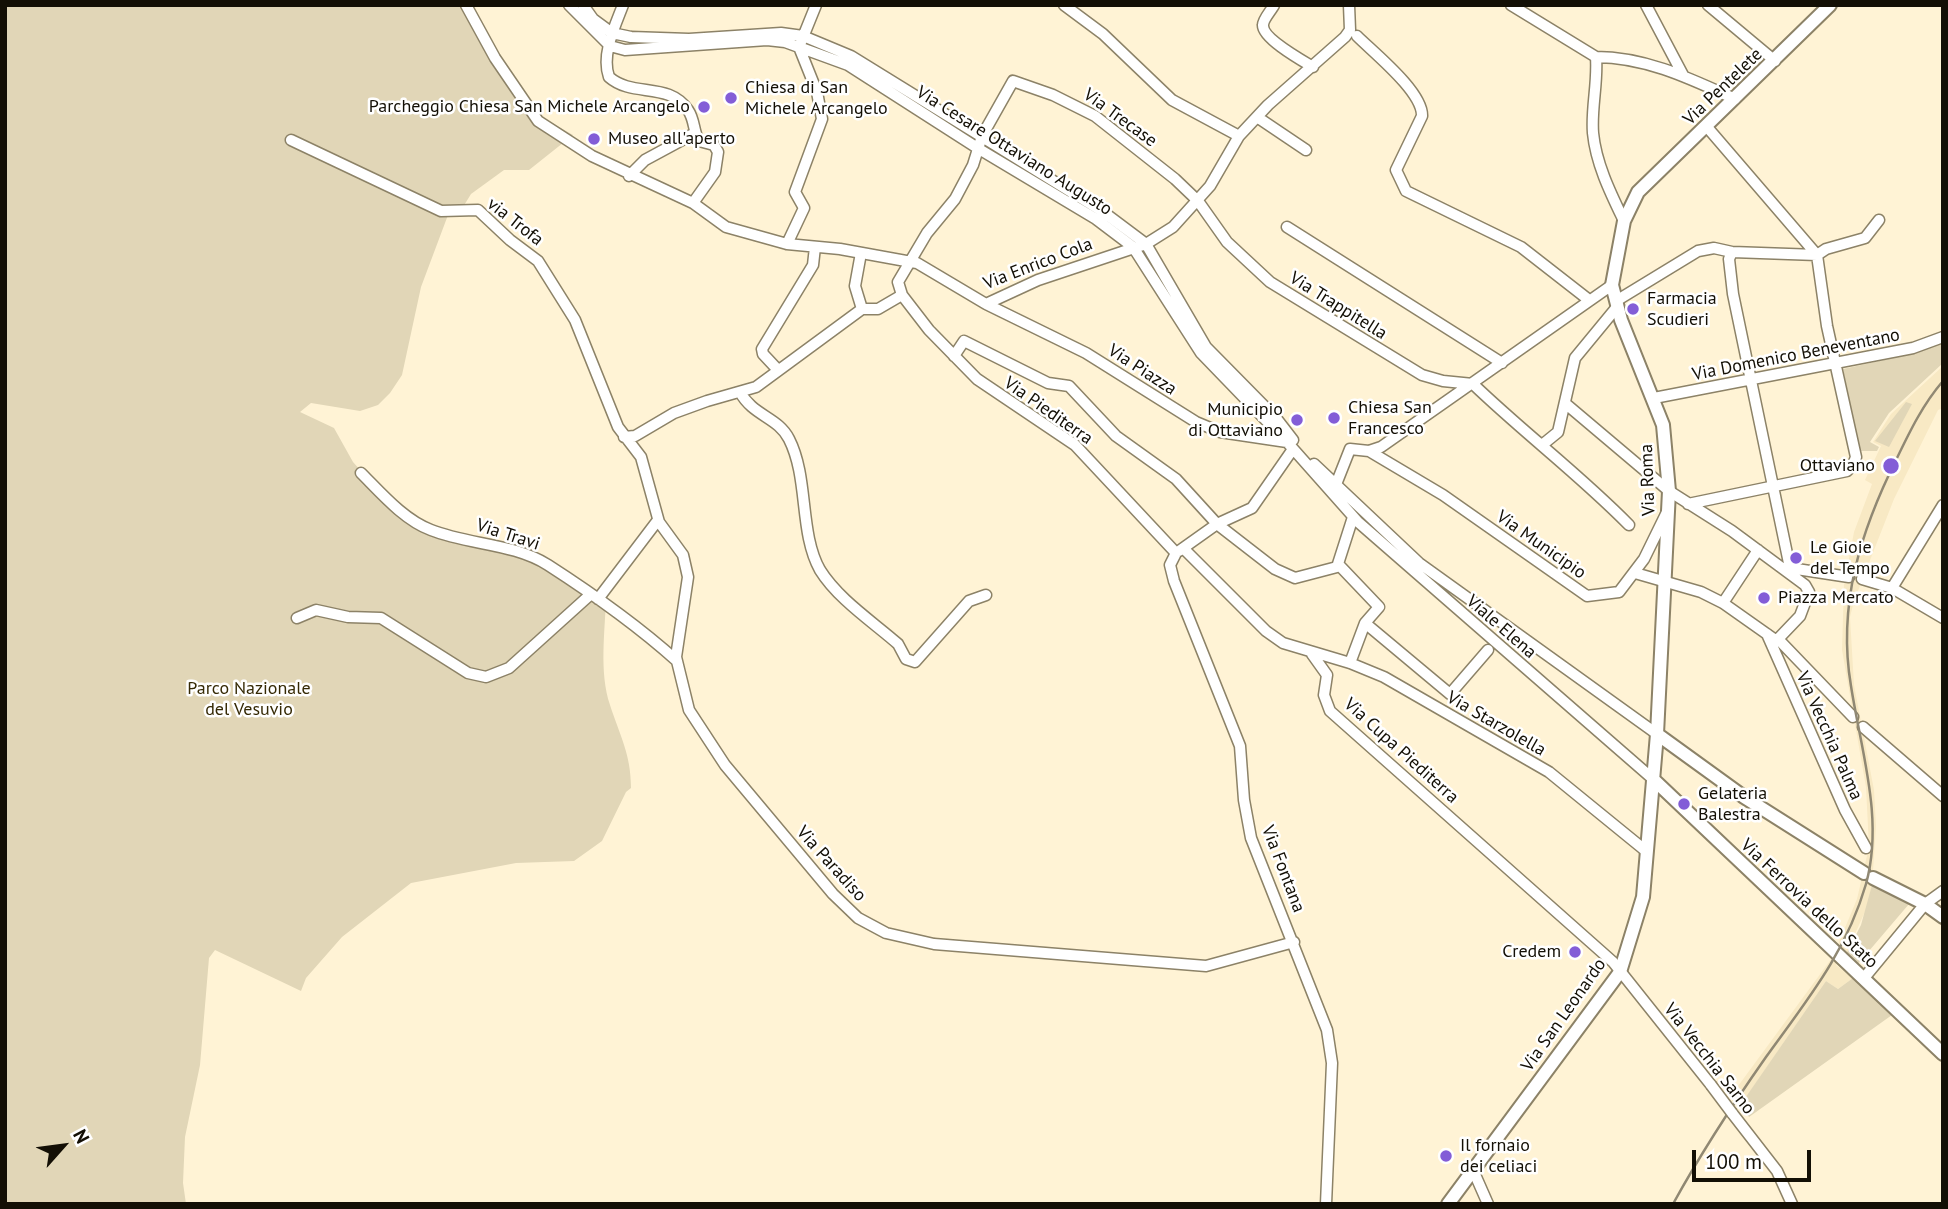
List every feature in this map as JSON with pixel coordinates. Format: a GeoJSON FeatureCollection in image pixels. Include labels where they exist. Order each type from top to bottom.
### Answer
{"type":"FeatureCollection","features":[{"type":"Feature","properties":{"kind":"main road","name":"Via Pentelete"},"geometry":{"type":"LineString","coordinates":[[1638,192],[1830,5]]}},
{"type":"Feature","properties":{"kind":"main road","name":"Via Roma"},"geometry":{"type":"LineString","coordinates":[[1638,192],[1623,221],[1612,285],[1663,425],[1669,491],[1653,779]]}},
{"type":"Feature","properties":{"kind":"main road"},"geometry":{"type":"LineString","coordinates":[[1657,734],[1744,797],[1869,876],[1925,904],[1943,917]]}},
{"type":"Feature","properties":{"kind":"main road","name":"Via San Leonardo"},"geometry":{"type":"LineString","coordinates":[[1448,1204],[1619,972],[1643,897],[1653,779]]}},
{"type":"Feature","properties":{"kind":"main road","name":"Via Ferrovia dello Stato"},"geometry":{"type":"LineString","coordinates":[[1653,779],[1819,940],[1864,978],[1943,1054]]}},
{"type":"Feature","properties":{"kind":"street","name":"Via Enrico Cola"},"geometry":{"type":"LineString","coordinates":[[466,5],[495,58],[538,121],[629,176],[693,203],[726,227],[787,244],[909,261],[986,304],[1038,280],[1146,244]]}},
{"type":"Feature","properties":{"kind":"street"},"geometry":{"type":"LineString","coordinates":[[569,5],[610,46]]}},
{"type":"Feature","properties":{"kind":"street"},"geometry":{"type":"LineString","coordinates":[[583,5],[593,19],[612,33]]}},
{"type":"Feature","properties":{"kind":"street"},"geometry":{"type":"LineString","coordinates":[[623,5],[612,33],[606,69],[609,77],[626,87],[661,90],[674,96],[688,109],[699,141],[713,145],[719,161],[715,172],[693,203]]}},
{"type":"Feature","properties":{"kind":"street"},"geometry":{"type":"LineString","coordinates":[[787,244],[804,208],[795,192],[822,119],[817,92],[799,47],[816,5]]}},
{"type":"Feature","properties":{"kind":"street"},"geometry":{"type":"LineString","coordinates":[[1064,5],[1102,34],[1172,100],[1239,136]]}},
{"type":"Feature","properties":{"kind":"street"},"geometry":{"type":"LineString","coordinates":[[1274,5],[1264,23],[1264,29],[1284,50],[1313,67]]}},
{"type":"Feature","properties":{"kind":"street"},"geometry":{"type":"LineString","coordinates":[[1334,491],[1276,418],[1206,347],[1146,244],[1173,227],[1198,201],[1239,136],[1350,30],[1349,5]]}},
{"type":"Feature","properties":{"kind":"street"},"geometry":{"type":"LineString","coordinates":[[1511,5],[1596,57],[1621,57],[1684,75],[1735,99]]}},
{"type":"Feature","properties":{"kind":"street"},"geometry":{"type":"LineString","coordinates":[[1646,5],[1684,75]]}},
{"type":"Feature","properties":{"kind":"street"},"geometry":{"type":"LineString","coordinates":[[1708,5],[1775,61]]}},
{"type":"Feature","properties":{"kind":"street","name":"Via Cesare Ottaviano Augusto"},"geometry":{"type":"LineString","coordinates":[[612,33],[646,39],[767,33],[803,36],[851,55],[1102,211],[1146,244]]}},
{"type":"Feature","properties":{"kind":"street"},"geometry":{"type":"LineString","coordinates":[[1357,36],[1409,88],[1423,107],[1422,116],[1396,170],[1406,191],[1521,247],[1589,300]]}},
{"type":"Feature","properties":{"kind":"street","name":"Via Cesare Ottaviano Augusto"},"geometry":{"type":"LineString","coordinates":[[610,46],[625,50],[767,40],[799,47],[848,65],[979,149],[1096,219],[1133,247]]}},
{"type":"Feature","properties":{"kind":"street"},"geometry":{"type":"LineString","coordinates":[[1596,57],[1598,84],[1593,133],[1602,173],[1623,221]]}},
{"type":"Feature","properties":{"kind":"street","name":"Via Trecase"},"geometry":{"type":"LineString","coordinates":[[982,136],[1013,81],[1023,84],[1078,105],[1095,117],[1175,179],[1198,201],[1210,218]]}},
{"type":"Feature","properties":{"kind":"street"},"geometry":{"type":"LineString","coordinates":[[1257,117],[1306,150]]}},
{"type":"Feature","properties":{"kind":"street"},"geometry":{"type":"LineString","coordinates":[[1688,504],[1847,471],[1853,466],[1856,457],[1838,362],[1827,326],[1817,255],[1707,127]]}},
{"type":"Feature","properties":{"kind":"street"},"geometry":{"type":"LineString","coordinates":[[629,176],[645,160],[695,133]]}},
{"type":"Feature","properties":{"kind":"street"},"geometry":{"type":"LineString","coordinates":[[624,437],[635,436],[685,409],[756,387],[862,309],[878,309],[902,295],[898,282],[909,261],[955,199],[979,149],[982,136]]}},
{"type":"Feature","properties":{"kind":"street","name":"via Trofa"},"geometry":{"type":"LineString","coordinates":[[291,140],[432,208],[445,212],[478,210],[510,240],[538,261],[568,314],[575,320],[624,437]]}},
{"type":"Feature","properties":{"kind":"street","name":"Via Trappitella"},"geometry":{"type":"LineString","coordinates":[[1210,218],[1227,242],[1286,293],[1422,374],[1443,382],[1473,384]]}},
{"type":"Feature","properties":{"kind":"street"},"geometry":{"type":"LineString","coordinates":[[1542,444],[1558,432],[1575,358],[1617,304],[1698,251],[1714,248],[1732,252],[1817,255],[1826,249],[1865,238],[1879,220]]}},
{"type":"Feature","properties":{"kind":"street"},"geometry":{"type":"LineString","coordinates":[[1287,227],[1476,344],[1502,363]]}},
{"type":"Feature","properties":{"kind":"street"},"geometry":{"type":"LineString","coordinates":[[778,370],[763,354],[762,349],[813,265],[815,247]]}},
{"type":"Feature","properties":{"kind":"street"},"geometry":{"type":"LineString","coordinates":[[1133,247],[1201,353],[1334,491]]}},
{"type":"Feature","properties":{"kind":"street"},"geometry":{"type":"LineString","coordinates":[[1732,252],[1729,259],[1733,294],[1787,569]]}},
{"type":"Feature","properties":{"kind":"street"},"geometry":{"type":"LineString","coordinates":[[861,253],[855,286],[862,309]]}},
{"type":"Feature","properties":{"kind":"street"},"geometry":{"type":"LineString","coordinates":[[1334,491],[1350,449],[1369,451],[1381,447],[1612,285]]}},
{"type":"Feature","properties":{"kind":"street","name":"Via Piediterra"},"geometry":{"type":"LineString","coordinates":[[902,295],[954,356],[1002,398],[1075,445],[1180,551]]}},
{"type":"Feature","properties":{"kind":"street","name":"Via Piazza"},"geometry":{"type":"LineString","coordinates":[[986,304],[1086,353],[1196,422],[1220,432],[1290,445]]}},
{"type":"Feature","properties":{"kind":"street","name":"Via Domenico Beneventano"},"geometry":{"type":"LineString","coordinates":[[1654,398],[1913,348],[1943,337]]}},
{"type":"Feature","properties":{"kind":"street"},"geometry":{"type":"LineString","coordinates":[[954,356],[964,341],[1048,383],[1069,386],[1116,436],[1176,479],[1217,524],[1275,569],[1295,578],[1338,564]]}},
{"type":"Feature","properties":{"kind":"street"},"geometry":{"type":"LineString","coordinates":[[1473,384],[1629,525]]}},
{"type":"Feature","properties":{"kind":"street"},"geometry":{"type":"LineString","coordinates":[[740,392],[752,410],[781,427],[789,439],[800,474],[810,539],[820,570],[898,645],[906,659],[915,662],[969,601],[986,595]]}},
{"type":"Feature","properties":{"kind":"street"},"geometry":{"type":"LineString","coordinates":[[1566,404],[1669,491],[1787,569],[1805,584],[1809,592],[1800,616],[1778,639]]}},
{"type":"Feature","properties":{"kind":"street","name":"Via Paradiso"},"geometry":{"type":"LineString","coordinates":[[624,437],[641,457],[658,520],[677,545],[686,565],[687,588],[677,661],[689,710],[725,765],[834,894],[858,918],[886,933],[934,944],[1206,966],[1294,942]]}},
{"type":"Feature","properties":{"kind":"street"},"geometry":{"type":"LineString","coordinates":[[1290,445],[1252,508],[1217,524],[1180,551],[1266,631],[1283,643],[1312,654]]}},
{"type":"Feature","properties":{"kind":"street","name":"Via Municipio"},"geometry":{"type":"LineString","coordinates":[[1369,451],[1443,495],[1583,594],[1593,597],[1619,592],[1634,573],[1667,512]]}},
{"type":"Feature","properties":{"kind":"street","name":"Via Travi"},"geometry":{"type":"LineString","coordinates":[[361,473],[420,525],[441,533],[496,544],[548,565],[594,596],[677,661]]}},
{"type":"Feature","properties":{"kind":"street","name":"Viale Elena"},"geometry":{"type":"LineString","coordinates":[[1334,491],[1353,517],[1653,779]]}},
{"type":"Feature","properties":{"kind":"street","name":"Viale Elena"},"geometry":{"type":"LineString","coordinates":[[1334,491],[1419,563],[1657,734]]}},
{"type":"Feature","properties":{"kind":"street"},"geometry":{"type":"LineString","coordinates":[[1892,588],[1939,521],[1943,505]]}},
{"type":"Feature","properties":{"kind":"street"},"geometry":{"type":"LineString","coordinates":[[1338,564],[1353,517]]}},
{"type":"Feature","properties":{"kind":"street"},"geometry":{"type":"LineString","coordinates":[[297,618],[316,610],[337,616],[381,618],[468,673],[486,677],[509,668],[594,596],[658,520]]}},
{"type":"Feature","properties":{"kind":"street"},"geometry":{"type":"LineString","coordinates":[[1723,603],[1758,550]]}},
{"type":"Feature","properties":{"kind":"street","name":"Via Fontana"},"geometry":{"type":"LineString","coordinates":[[1180,551],[1170,565],[1174,582],[1240,746],[1244,800],[1251,838],[1327,1030],[1332,1063],[1326,1204]]}},
{"type":"Feature","properties":{"kind":"street"},"geometry":{"type":"LineString","coordinates":[[1338,564],[1379,607],[1365,623],[1350,663]]}},
{"type":"Feature","properties":{"kind":"street"},"geometry":{"type":"LineString","coordinates":[[1787,569],[1849,578]]}},
{"type":"Feature","properties":{"kind":"street"},"geometry":{"type":"LineString","coordinates":[[1634,573],[1666,581],[1723,603],[1767,635],[1778,639],[1853,718]]}},
{"type":"Feature","properties":{"kind":"street"},"geometry":{"type":"LineString","coordinates":[[1862,579],[1892,588],[1941,614]]}},
{"type":"Feature","properties":{"kind":"street"},"geometry":{"type":"LineString","coordinates":[[1365,623],[1450,694]]}},
{"type":"Feature","properties":{"kind":"street","name":"Via Vecchia Palma"},"geometry":{"type":"LineString","coordinates":[[1767,635],[1866,848]]}},
{"type":"Feature","properties":{"kind":"street"},"geometry":{"type":"LineString","coordinates":[[1438,708],[1488,650]]}},
{"type":"Feature","properties":{"kind":"street","name":"Via Starzolella"},"geometry":{"type":"LineString","coordinates":[[1312,654],[1350,663],[1384,677],[1549,772],[1646,851]]}},
{"type":"Feature","properties":{"kind":"street","name":"Via Cupa Piediterra"},"geometry":{"type":"LineString","coordinates":[[1312,654],[1326,675],[1324,695],[1330,710],[1520,876],[1530,889],[1613,962],[1619,972]]}},
{"type":"Feature","properties":{"kind":"street"},"geometry":{"type":"LineString","coordinates":[[1863,727],[1943,796]]}},
{"type":"Feature","properties":{"kind":"street"},"geometry":{"type":"LineString","coordinates":[[1864,978],[1925,904],[1943,891]]}},
{"type":"Feature","properties":{"kind":"street","name":"Via Vecchia Sarno"},"geometry":{"type":"LineString","coordinates":[[1619,972],[1777,1171],[1792,1204]]}},
{"type":"Feature","properties":{"kind":"street"},"geometry":{"type":"LineString","coordinates":[[1473,1170],[1488,1204]]}},
{"type":"Feature","properties":{"kind":"shaded area"},"geometry":{"type":"Polygon","coordinates":[[[1943,366],[1943,408],[1938,410],[1894,499],[1850,617],[1854,685],[1874,790],[1876,826],[1868,905],[1845,956],[1837,947],[1857,899],[1869,847],[1866,787],[1842,650],[1844,584],[1849,574],[1847,569],[1854,532],[1872,484],[1865,480],[1881,446],[1873,442],[1891,414],[1943,366]]]}},
{"type":"Feature","properties":{"kind":"shaded area"},"geometry":{"type":"Polygon","coordinates":[[[1832,958],[1837,962],[1836,965],[1853,978],[1838,989],[1826,981],[1738,1109],[1730,1097],[1832,958]]]}},
{"type":"Feature","properties":{"kind":"green space","name":"Parco Nazionale del Vesuvio"},"geometry":{"type":"Polygon","coordinates":[[[5,5],[469,5],[501,64],[538,115],[573,135],[529,170],[504,170],[471,194],[463,207],[448,215],[421,287],[402,375],[390,393],[378,405],[360,411],[311,403],[300,412],[334,428],[353,462],[379,491],[427,530],[485,540],[587,585],[606,598],[605,679],[610,705],[627,755],[631,788],[626,792],[602,841],[574,861],[516,863],[411,883],[342,937],[306,978],[301,991],[215,950],[209,958],[200,1065],[185,1137],[183,1183],[186,1204],[5,1204],[5,5]]]}},
{"type":"Feature","properties":{"kind":"green space"},"geometry":{"type":"Polygon","coordinates":[[[1943,341],[1943,363],[1889,413],[1870,442],[1879,447],[1877,451],[1860,451],[1843,369],[1916,353],[1943,341]]]}},
{"type":"Feature","properties":{"kind":"green space"},"geometry":{"type":"Polygon","coordinates":[[[1906,402],[1912,404],[1889,447],[1875,441],[1906,402]]]}},
{"type":"Feature","properties":{"kind":"green space"},"geometry":{"type":"Polygon","coordinates":[[[1872,885],[1909,904],[1857,965],[1845,956],[1861,925],[1872,885]]]}},
{"type":"Feature","properties":{"kind":"green space"},"geometry":{"type":"Polygon","coordinates":[[[1853,978],[1892,1015],[1749,1117],[1741,1104],[1826,981],[1838,989],[1853,978]]]}},
{"type":"Feature","properties":{"kind":"railway"},"geometry":{"type":"LineString","coordinates":[[1673,1204],[1729,1111],[1824,975],[1858,909],[1866,884],[1873,835],[1869,785],[1847,656],[1850,597],[1863,540],[1884,485],[1917,418],[1943,381]]}},
{"type":"Feature","properties":{"kind":"place","name":"Chiesa di San Michele Arcangelo"},"geometry":{"type":"Point","coordinates":[731,98]}},
{"type":"Feature","properties":{"kind":"place","name":"Parcheggio Chiesa San Michele Arcangelo"},"geometry":{"type":"Point","coordinates":[704,107]}},
{"type":"Feature","properties":{"kind":"place","name":"Museo all'aperto"},"geometry":{"type":"Point","coordinates":[594,139]}},
{"type":"Feature","properties":{"kind":"place","name":"Farmacia Scudieri"},"geometry":{"type":"Point","coordinates":[1633,309]}},
{"type":"Feature","properties":{"kind":"place","name":"Chiesa San Francesco"},"geometry":{"type":"Point","coordinates":[1334,418]}},
{"type":"Feature","properties":{"kind":"place","name":"Municipio di Ottaviano"},"geometry":{"type":"Point","coordinates":[1297,420]}},
{"type":"Feature","properties":{"kind":"place","name":"Ottaviano"},"geometry":{"type":"Point","coordinates":[1891,466]}},
{"type":"Feature","properties":{"kind":"place","name":"Le Gioie del Tempo"},"geometry":{"type":"Point","coordinates":[1796,558]}},
{"type":"Feature","properties":{"kind":"place","name":"Piazza Mercato"},"geometry":{"type":"Point","coordinates":[1764,598]}},
{"type":"Feature","properties":{"kind":"place","name":"Gelateria Balestra"},"geometry":{"type":"Point","coordinates":[1684,804]}},
{"type":"Feature","properties":{"kind":"place","name":"Credem"},"geometry":{"type":"Point","coordinates":[1575,952]}},
{"type":"Feature","properties":{"kind":"place","name":"Il fornaio dei celiaci"},"geometry":{"type":"Point","coordinates":[1446,1156]}}]}
